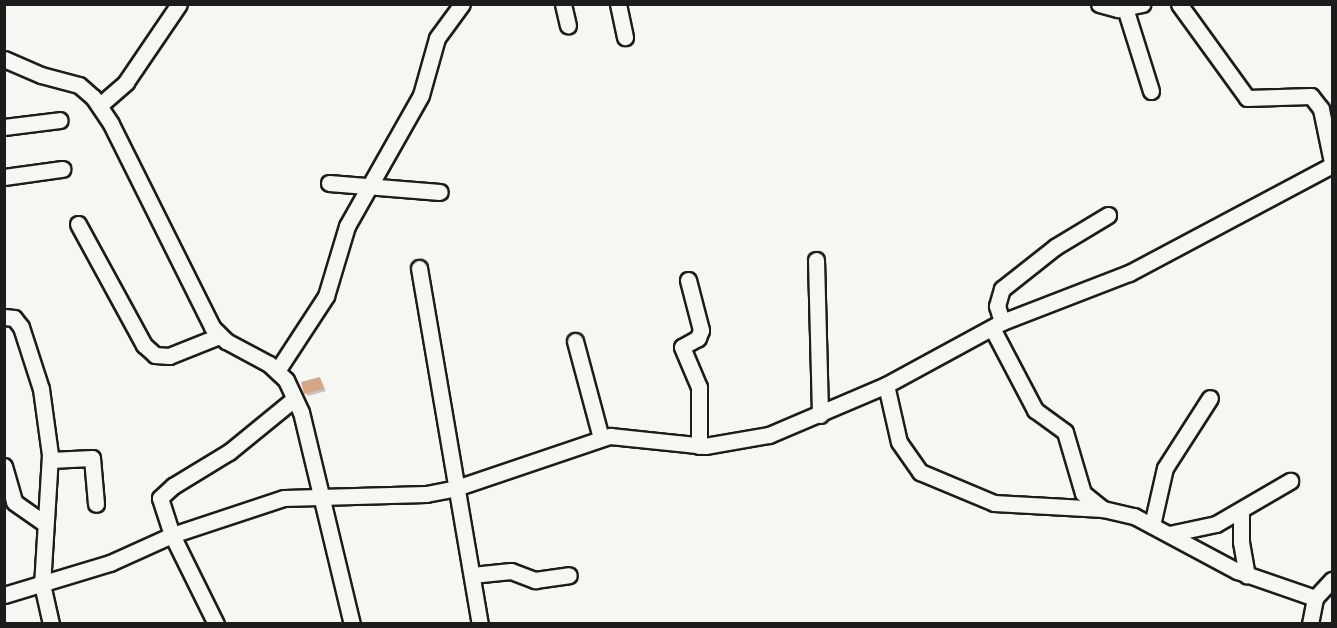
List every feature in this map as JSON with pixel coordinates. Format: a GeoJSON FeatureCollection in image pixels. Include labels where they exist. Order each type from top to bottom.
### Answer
{"type":"FeatureCollection","features":[{"type":"Feature","properties":{"kind":"street"},"geometry":{"type":"LineString","coordinates":[[100,105],[126,82],[179,4]]}},
{"type":"Feature","properties":{"kind":"street"},"geometry":{"type":"LineString","coordinates":[[277,371],[326,296],[347,226],[421,95],[437,38],[462,4]]}},
{"type":"Feature","properties":{"kind":"street"},"geometry":{"type":"LineString","coordinates":[[563,4],[568,25]]}},
{"type":"Feature","properties":{"kind":"street"},"geometry":{"type":"LineString","coordinates":[[618,4],[625,37]]}},
{"type":"Feature","properties":{"kind":"street"},"geometry":{"type":"LineString","coordinates":[[1099,4],[1125,8],[1142,4]]}},
{"type":"Feature","properties":{"kind":"street"},"geometry":{"type":"LineString","coordinates":[[4,595],[110,563],[172,535],[284,498],[322,494],[426,494],[456,489],[601,438],[626,435],[699,446],[731,444],[769,435],[886,385],[997,325],[1130,273],[1332,163],[1321,109],[1311,96],[1247,98],[1179,4]]}},
{"type":"Feature","properties":{"kind":"street"},"geometry":{"type":"LineString","coordinates":[[1125,8],[1150,91]]}},
{"type":"Feature","properties":{"kind":"street"},"geometry":{"type":"LineString","coordinates":[[6,62],[41,75],[79,85],[100,105],[219,336],[277,371],[294,399],[322,494],[352,624]]}},
{"type":"Feature","properties":{"kind":"street"},"geometry":{"type":"LineString","coordinates":[[5,123],[60,120]]}},
{"type":"Feature","properties":{"kind":"street"},"geometry":{"type":"LineString","coordinates":[[4,177],[62,169]]}},
{"type":"Feature","properties":{"kind":"street"},"geometry":{"type":"LineString","coordinates":[[329,183],[368,188],[440,192]]}},
{"type":"Feature","properties":{"kind":"street"},"geometry":{"type":"LineString","coordinates":[[1103,509],[1083,493],[1065,432],[1035,410],[997,325],[997,306],[1002,289],[1048,251],[1108,215]]}},
{"type":"Feature","properties":{"kind":"street"},"geometry":{"type":"LineString","coordinates":[[78,224],[144,345],[155,356],[170,356],[219,336]]}},
{"type":"Feature","properties":{"kind":"street"},"geometry":{"type":"LineString","coordinates":[[816,260],[820,415]]}},
{"type":"Feature","properties":{"kind":"street"},"geometry":{"type":"LineString","coordinates":[[419,268],[480,624]]}},
{"type":"Feature","properties":{"kind":"street"},"geometry":{"type":"LineString","coordinates":[[688,280],[701,330],[698,338],[682,347],[699,387],[699,446]]}},
{"type":"Feature","properties":{"kind":"street"},"geometry":{"type":"LineString","coordinates":[[4,317],[18,322],[35,366],[50,460],[43,522],[42,584],[51,624]]}},
{"type":"Feature","properties":{"kind":"street"},"geometry":{"type":"LineString","coordinates":[[575,341],[601,438]]}},
{"type":"Feature","properties":{"kind":"street"},"geometry":{"type":"LineString","coordinates":[[886,385],[899,442],[920,472],[994,503],[1103,509],[1134,516],[1247,575],[1315,598]]}},
{"type":"Feature","properties":{"kind":"street"},"geometry":{"type":"LineString","coordinates":[[1152,525],[1165,468],[1210,398]]}},
{"type":"Feature","properties":{"kind":"street"},"geometry":{"type":"LineString","coordinates":[[216,624],[172,535],[159,503],[163,494],[230,452],[294,399]]}},
{"type":"Feature","properties":{"kind":"street"},"geometry":{"type":"LineString","coordinates":[[50,460],[92,458],[96,504]]}},
{"type":"Feature","properties":{"kind":"street"},"geometry":{"type":"LineString","coordinates":[[4,466],[14,502],[43,522]]}},
{"type":"Feature","properties":{"kind":"street"},"geometry":{"type":"LineString","coordinates":[[1169,534],[1216,524],[1290,481]]}},
{"type":"Feature","properties":{"kind":"street"},"geometry":{"type":"LineString","coordinates":[[1241,510],[1241,542],[1247,575]]}},
{"type":"Feature","properties":{"kind":"street"},"geometry":{"type":"LineString","coordinates":[[472,575],[510,571],[535,580],[569,575]]}},
{"type":"Feature","properties":{"kind":"street"},"geometry":{"type":"LineString","coordinates":[[1311,624],[1315,598],[1332,580]]}},
{"type":"Feature","properties":{"kind":"building"},"geometry":{"type":"Polygon","coordinates":[[[320,377],[324,389],[304,394],[301,382],[320,377]]]}}]}
